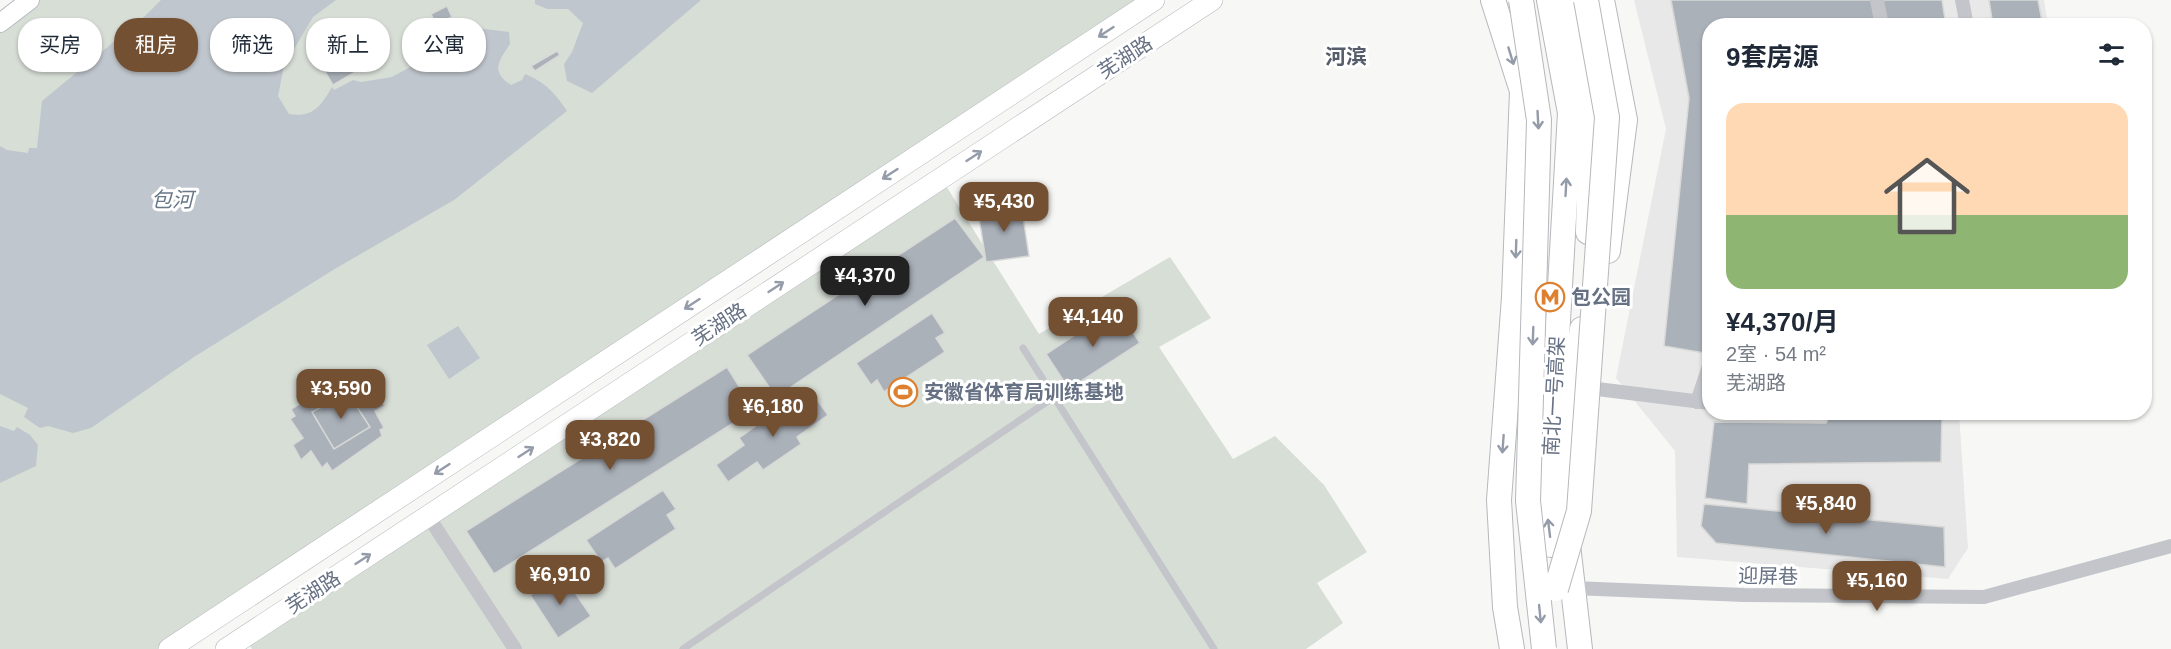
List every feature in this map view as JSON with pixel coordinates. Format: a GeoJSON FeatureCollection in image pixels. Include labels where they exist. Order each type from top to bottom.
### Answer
{"type":"FeatureCollection","features":[{"type":"Feature","properties":{"kind":"highway"},"geometry":{"type":"LineString","coordinates":[[1493,0],[1522,91],[1514,297],[1499,500],[1505,607],[1512,649]]}},
{"type":"Feature","properties":{"kind":"highway","name":"南北一号高架"},"geometry":{"type":"LineString","coordinates":[[1521,0],[1539,120],[1528,501],[1544,649]]}},
{"type":"Feature","properties":{"kind":"highway","name":"南北一号高架"},"geometry":{"type":"LineString","coordinates":[[1549,0],[1570,113],[1547,511],[1565,588],[1563,649]]}},
{"type":"Feature","properties":{"kind":"highway"},"geometry":{"type":"LineString","coordinates":[[1572,0],[1592,115],[1587,270],[1582,335],[1574,386],[1564,510],[1565,588],[1580,649]]}},
{"type":"Feature","properties":{"kind":"highway"},"geometry":{"type":"LineString","coordinates":[[1565,588],[1580,510],[1607,117],[1586,0]]}},
{"type":"Feature","properties":{"kind":"highway"},"geometry":{"type":"LineString","coordinates":[[1565,588],[1625,120],[1602,0]]}},
{"type":"Feature","properties":{"kind":"main road","name":"芜湖路"},"geometry":{"type":"LineString","coordinates":[[169,649],[1154,0]]}},
{"type":"Feature","properties":{"kind":"main road","name":"芜湖路"},"geometry":{"type":"LineString","coordinates":[[226,649],[1212,0]]}},
{"type":"Feature","properties":{"kind":"street"},"geometry":{"type":"LineString","coordinates":[[0,23],[30,0]]}},
{"type":"Feature","properties":{"kind":"street"},"geometry":{"type":"LineString","coordinates":[[1877,0],[1880,18]]}},
{"type":"Feature","properties":{"kind":"street"},"geometry":{"type":"LineString","coordinates":[[1962,0],[1965,18]]}},
{"type":"Feature","properties":{"kind":"street"},"geometry":{"type":"LineString","coordinates":[[1574,386],[1702,403]]}},
{"type":"Feature","properties":{"kind":"street"},"geometry":{"type":"LineString","coordinates":[[428,516],[515,649]]}},
{"type":"Feature","properties":{"kind":"street","name":"迎屏巷"},"geometry":{"type":"LineString","coordinates":[[1565,588],[1744,595],[1984,597],[2171,546]]}},
{"type":"Feature","properties":{"kind":"lane"},"geometry":{"type":"LineString","coordinates":[[1023,348],[1214,649]]}},
{"type":"Feature","properties":{"kind":"lane"},"geometry":{"type":"LineString","coordinates":[[683,649],[1054,397]]}},
{"type":"Feature","properties":{"kind":"shaded area"},"geometry":{"type":"Polygon","coordinates":[[[31,0],[1154,0],[169,649],[0,649],[0,24],[31,0]]]}},
{"type":"Feature","properties":{"kind":"shaded area"},"geometry":{"type":"Polygon","coordinates":[[[1634,0],[2044,0],[2047,18],[1702,18],[1702,420],[1959,420],[1968,548],[1948,579],[1677,557],[1675,451],[1616,378],[1666,129],[1634,0]]]}},
{"type":"Feature","properties":{"kind":"shaded area","name":"安徽省体育局训练基地"},"geometry":{"type":"Polygon","coordinates":[[[941,178],[1039,334],[1170,257],[1211,318],[1159,347],[1233,459],[1275,436],[1324,485],[1367,552],[1317,583],[1343,623],[1306,649],[252,649],[244,637],[941,178]]]}},
{"type":"Feature","properties":{"kind":"water","name":"包河"},"geometry":{"type":"Polygon","coordinates":[[[161,0],[336,0],[312,18],[306,18],[306,29],[294,49],[294,18],[210,18],[210,72],[283,72],[278,96],[289,114],[297,115],[310,112],[320,105],[332,87],[334,90],[353,80],[361,82],[392,77],[402,71],[486,72],[486,29],[509,32],[510,44],[498,66],[500,75],[511,85],[522,80],[525,74],[532,77],[549,89],[567,111],[454,200],[333,270],[194,357],[91,428],[73,433],[48,426],[40,428],[24,417],[28,408],[0,394],[0,146],[7,150],[28,153],[29,148],[37,148],[42,101],[77,72],[102,72],[102,51],[114,42],[114,72],[198,72],[198,18],[143,18],[161,0]]]}},
{"type":"Feature","properties":{"kind":"water"},"geometry":{"type":"Polygon","coordinates":[[[535,0],[701,0],[592,93],[567,81],[564,64],[572,52],[583,23],[568,9],[547,9],[535,4],[535,0]]]}},
{"type":"Feature","properties":{"kind":"water"},"geometry":{"type":"Polygon","coordinates":[[[458,326],[480,358],[449,379],[427,345],[458,326]]]}},
{"type":"Feature","properties":{"kind":"water"},"geometry":{"type":"Polygon","coordinates":[[[0,426],[14,431],[17,427],[30,435],[38,445],[36,466],[0,483],[0,426]]]}},
{"type":"Feature","properties":{"kind":"building"},"geometry":{"type":"Polygon","coordinates":[[[1671,0],[1765,0],[1768,18],[1702,18],[1702,96],[1689,98],[1671,0]]]}},
{"type":"Feature","properties":{"kind":"building"},"geometry":{"type":"Polygon","coordinates":[[[1671,0],[1942,0],[1945,18],[1702,18],[1702,353],[1664,346],[1689,98],[1671,0]]]}},
{"type":"Feature","properties":{"kind":"building"},"geometry":{"type":"Polygon","coordinates":[[[1989,0],[2038,0],[2041,18],[1992,18],[1989,0]]]}},
{"type":"Feature","properties":{"kind":"building"},"geometry":{"type":"Polygon","coordinates":[[[447,6],[452,17],[433,18],[431,14],[447,6]]]}},
{"type":"Feature","properties":{"kind":"building"},"geometry":{"type":"Polygon","coordinates":[[[557,51],[560,55],[535,71],[531,66],[557,51]]]}},
{"type":"Feature","properties":{"kind":"building"},"geometry":{"type":"Polygon","coordinates":[[[325,72],[356,72],[333,85],[325,72]]]}},
{"type":"Feature","properties":{"kind":"building"},"geometry":{"type":"Polygon","coordinates":[[[1021,204],[1029,256],[986,262],[978,210],[1021,204]]]}},
{"type":"Feature","properties":{"kind":"building"},"geometry":{"type":"Polygon","coordinates":[[[955,218],[984,257],[776,397],[747,355],[955,218]]]}},
{"type":"Feature","properties":{"kind":"building"},"geometry":{"type":"Polygon","coordinates":[[[1117,307],[1140,343],[1069,389],[1046,354],[1117,307]]]}},
{"type":"Feature","properties":{"kind":"building"},"geometry":{"type":"Polygon","coordinates":[[[932,313],[945,333],[936,338],[945,352],[884,392],[877,380],[871,385],[856,363],[932,313]]]}},
{"type":"Feature","properties":{"kind":"building"},"geometry":{"type":"Polygon","coordinates":[[[727,367],[754,410],[494,574],[466,531],[727,367]]]}},
{"type":"Feature","properties":{"kind":"building"},"geometry":{"type":"Polygon","coordinates":[[[346,377],[349,382],[355,379],[367,393],[377,392],[385,406],[375,411],[384,428],[380,430],[382,436],[332,471],[327,463],[322,468],[311,451],[301,460],[293,445],[303,438],[290,419],[295,416],[291,409],[346,377]]]}},
{"type":"Feature","properties":{"kind":"building"},"geometry":{"type":"Polygon","coordinates":[[[348,393],[370,427],[334,449],[312,412],[348,393]]]}},
{"type":"Feature","properties":{"kind":"building"},"geometry":{"type":"Polygon","coordinates":[[[813,394],[828,415],[797,437],[801,444],[763,470],[757,462],[728,482],[716,465],[744,445],[739,438],[785,405],[789,411],[813,394]]]}},
{"type":"Feature","properties":{"kind":"building"},"geometry":{"type":"Polygon","coordinates":[[[1828,420],[1942,420],[1941,462],[1749,464],[1747,504],[1705,498],[1714,422],[1826,423],[1828,420]]]}},
{"type":"Feature","properties":{"kind":"building"},"geometry":{"type":"Polygon","coordinates":[[[663,490],[676,509],[667,515],[676,529],[615,569],[608,558],[601,562],[586,540],[663,490]]]}},
{"type":"Feature","properties":{"kind":"building"},"geometry":{"type":"Polygon","coordinates":[[[1704,504],[1944,527],[1945,567],[1716,543],[1701,526],[1704,504]]]}},
{"type":"Feature","properties":{"kind":"building"},"geometry":{"type":"Polygon","coordinates":[[[562,574],[591,616],[558,638],[530,595],[562,574]]]}},
{"type":"Feature","properties":{"kind":"place","name":"包公园"},"geometry":{"type":"Point","coordinates":[1550,297]}},
{"type":"Feature","properties":{"kind":"place","name":"安徽省体育局训练基地"},"geometry":{"type":"Point","coordinates":[903,392]}},
{"type":"Feature","properties":{"kind":"district","name":"河滨"},"geometry":{"type":"Point","coordinates":[1346,56]}}]}
